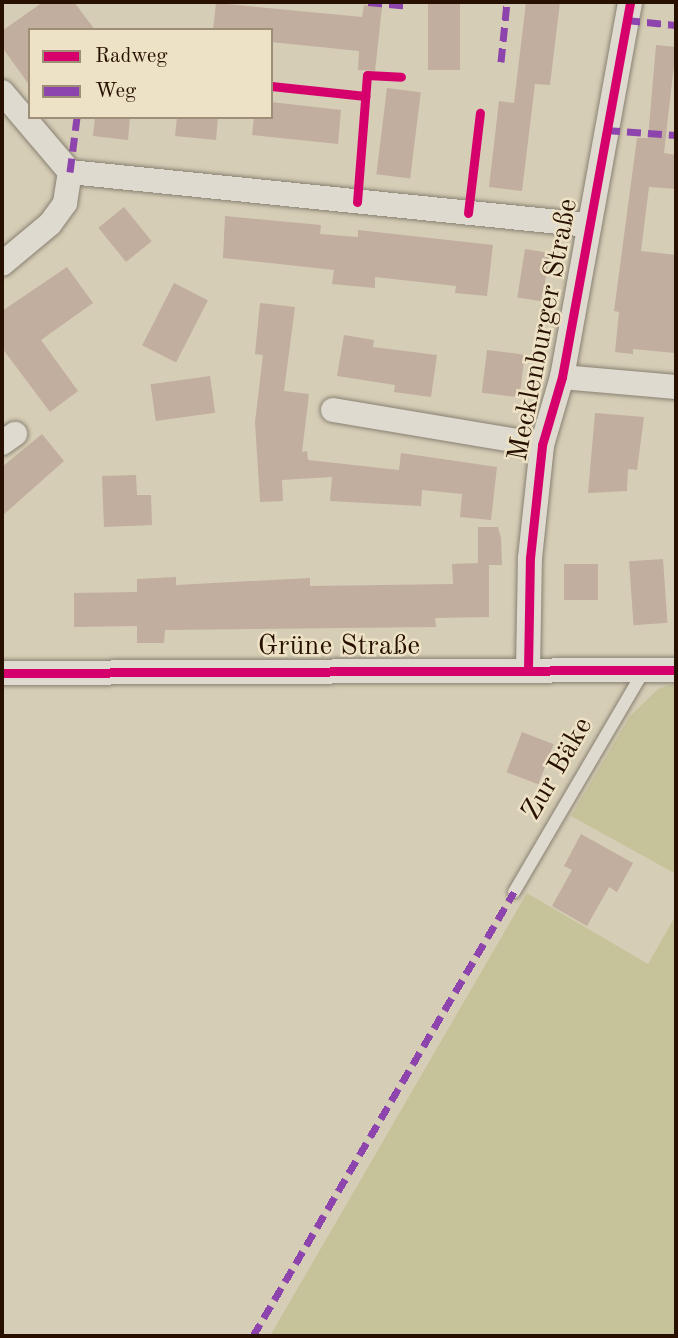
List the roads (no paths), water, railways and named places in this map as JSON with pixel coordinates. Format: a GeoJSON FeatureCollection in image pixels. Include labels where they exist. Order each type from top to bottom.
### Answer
{"type":"FeatureCollection","features":[{"type":"Feature","properties":{"kind":"street","name":"Mecklenburger Straße"},"geometry":{"type":"LineString","coordinates":[[528,669],[530,558],[542,444],[562,377],[630,2]]}},
{"type":"Feature","properties":{"kind":"street"},"geometry":{"type":"LineString","coordinates":[[2,92],[70,172],[588,225]]}},
{"type":"Feature","properties":{"kind":"street"},"geometry":{"type":"LineString","coordinates":[[2,264],[50,224],[65,203],[70,172]]}},
{"type":"Feature","properties":{"kind":"street"},"geometry":{"type":"LineString","coordinates":[[562,377],[676,387]]}},
{"type":"Feature","properties":{"kind":"street"},"geometry":{"type":"LineString","coordinates":[[333,410],[542,444]]}},
{"type":"Feature","properties":{"kind":"street","name":"Grüne Straße"},"geometry":{"type":"LineString","coordinates":[[2,673],[676,670]]}},
{"type":"Feature","properties":{"kind":"lane","name":"Zur Bäke"},"geometry":{"type":"LineString","coordinates":[[514,892],[644,670]]}}]}
